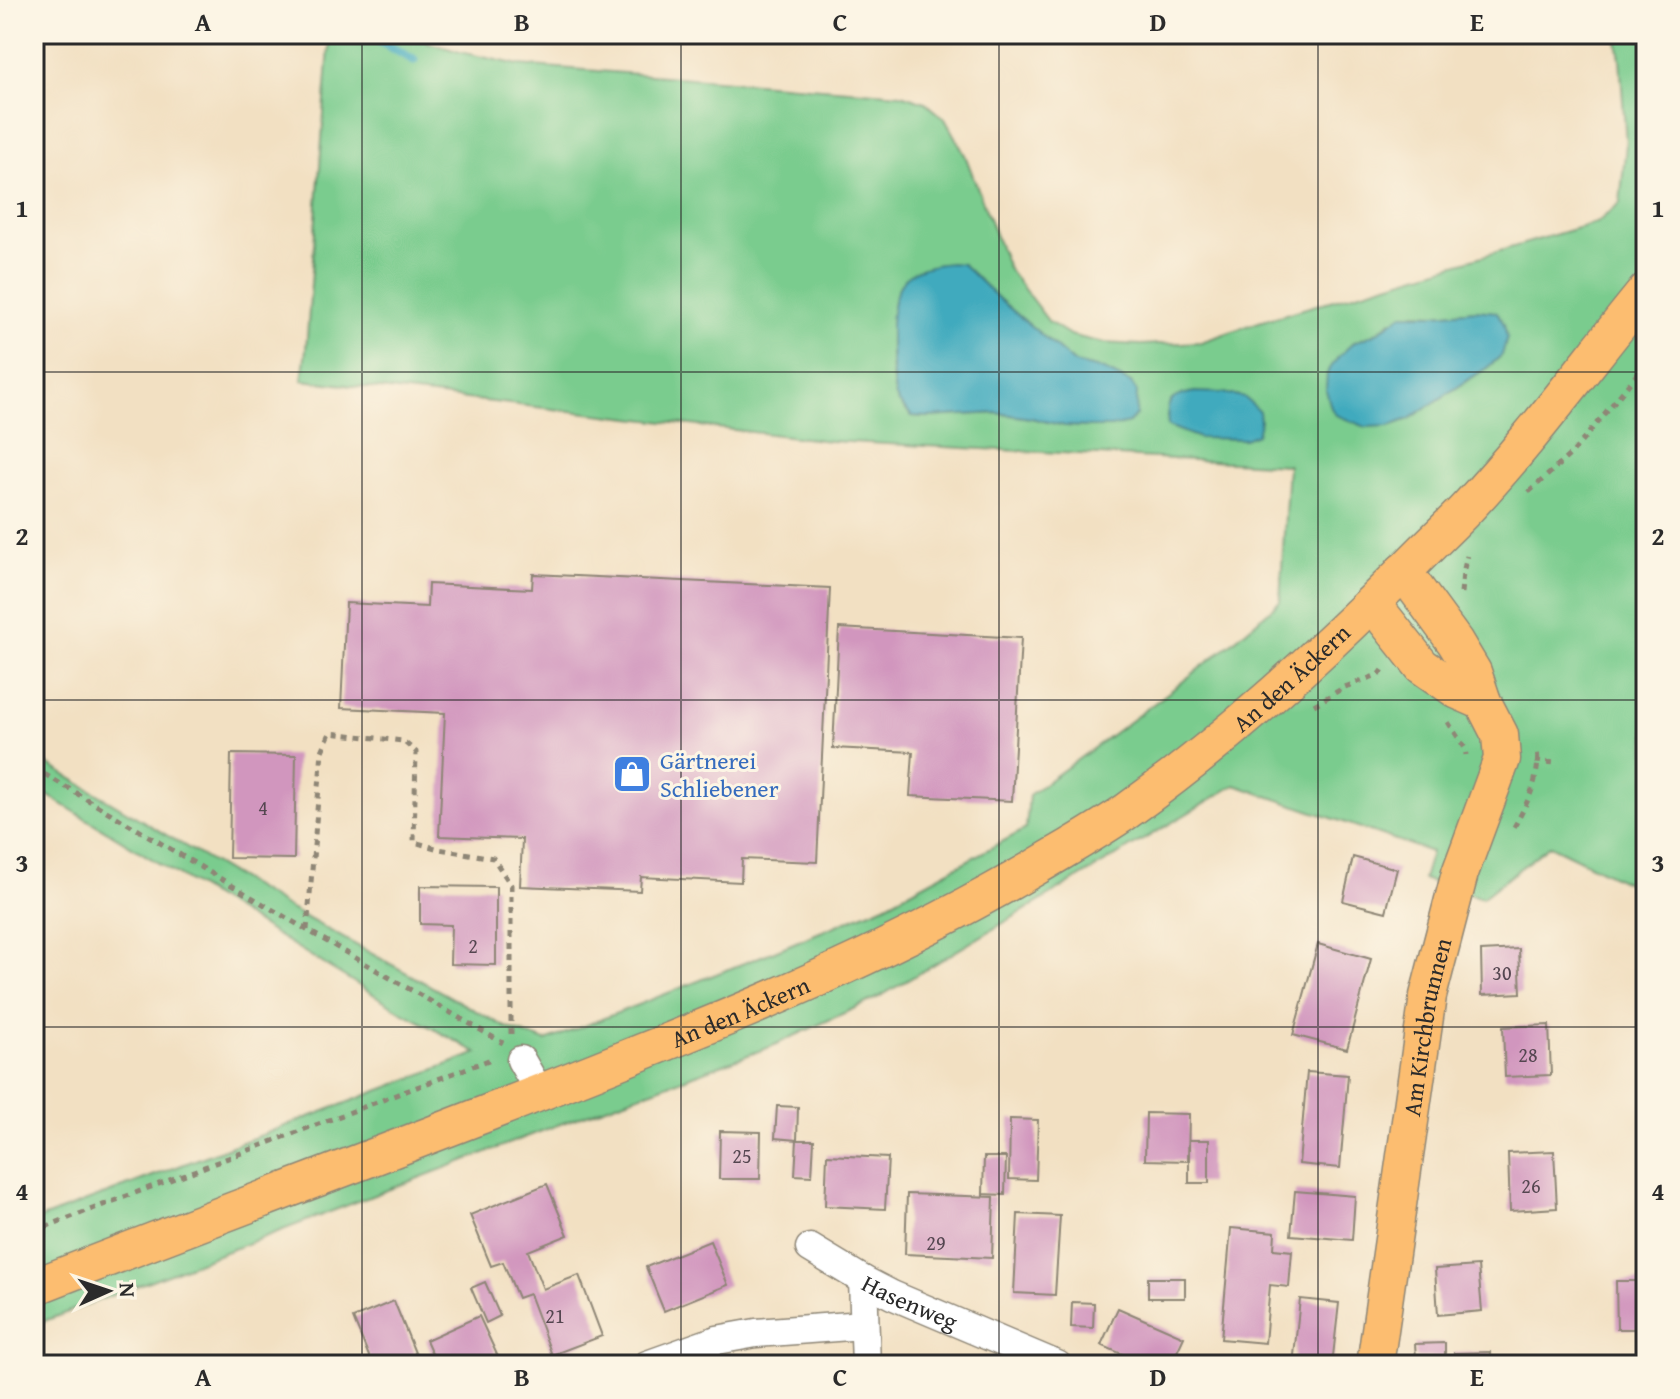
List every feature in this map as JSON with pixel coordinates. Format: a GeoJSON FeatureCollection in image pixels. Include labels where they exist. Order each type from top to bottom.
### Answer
{"type":"FeatureCollection","features":[{"type":"Feature","properties":{"kind":"main road"},"geometry":{"type":"LineString","coordinates":[[1522,443],[1646,291]]}},
{"type":"Feature","properties":{"kind":"main road"},"geometry":{"type":"LineString","coordinates":[[1522,443],[1646,325]]}},
{"type":"Feature","properties":{"kind":"main road","name":"An den Äckern"},"geometry":{"type":"LineString","coordinates":[[34,1287],[540,1093],[747,1010],[920,932],[997,889],[1122,814],[1196,760],[1292,679],[1468,507],[1522,443]]}},
{"type":"Feature","properties":{"kind":"main road","name":"Am Kirchbrunnen"},"geometry":{"type":"LineString","coordinates":[[1375,1365],[1428,996],[1460,873],[1502,759],[1500,735],[1483,702],[1473,672],[1403,571]]}},
{"type":"Feature","properties":{"kind":"main road"},"geometry":{"type":"LineString","coordinates":[[1372,603],[1422,666]]}},
{"type":"Feature","properties":{"kind":"main road"},"geometry":{"type":"LineString","coordinates":[[1292,679],[1356,646],[1376,645],[1422,666],[1458,691],[1483,702]]}},
{"type":"Feature","properties":{"kind":"street"},"geometry":{"type":"LineString","coordinates":[[521,1060],[540,1093]]}},
{"type":"Feature","properties":{"kind":"street","name":"Hasenweg"},"geometry":{"type":"LineString","coordinates":[[810,1248],[892,1295],[1057,1365]]}},
{"type":"Feature","properties":{"kind":"street"},"geometry":{"type":"LineString","coordinates":[[863,1280],[866,1365]]}},
{"type":"Feature","properties":{"kind":"street","name":"Hasenweg"},"geometry":{"type":"LineString","coordinates":[[647,1365],[717,1340],[756,1333],[863,1325]]}},
{"type":"Feature","properties":{"kind":"path"},"geometry":{"type":"LineString","coordinates":[[1524,496],[1574,451],[1646,363]]}},
{"type":"Feature","properties":{"kind":"path"},"geometry":{"type":"LineString","coordinates":[[1461,591],[1468,554]]}},
{"type":"Feature","properties":{"kind":"path"},"geometry":{"type":"LineString","coordinates":[[1380,674],[1388,678]]}},
{"type":"Feature","properties":{"kind":"path"},"geometry":{"type":"LineString","coordinates":[[1445,717],[1465,748],[1467,762]]}},
{"type":"Feature","properties":{"kind":"path"},"geometry":{"type":"LineString","coordinates":[[34,768],[307,930],[510,1047],[511,885],[493,858],[414,842],[416,752],[403,741],[330,733],[322,751],[307,930]]}},
{"type":"Feature","properties":{"kind":"path"},"geometry":{"type":"LineString","coordinates":[[34,1231],[513,1051],[521,1060]]}},
{"type":"Feature","properties":{"kind":"green space"},"geometry":{"type":"Polygon","coordinates":[[[330,34],[401,34],[460,52],[519,65],[901,94],[925,102],[945,119],[965,155],[1008,268],[1049,322],[1070,335],[1103,343],[1141,345],[1201,342],[1262,321],[1598,222],[1620,203],[1626,144],[1616,34],[1646,34],[1646,892],[1550,845],[1482,898],[1423,879],[1431,852],[1235,785],[879,997],[770,1047],[34,1325],[34,1221],[478,1053],[404,1013],[34,787],[34,756],[292,910],[507,1028],[546,1041],[885,905],[1026,829],[1029,795],[1188,677],[1280,601],[1288,465],[830,441],[302,380],[330,34]],[[962,264],[894,300],[891,362],[900,404],[912,416],[997,413],[1065,426],[1090,427],[1075,363],[962,264]],[[1476,310],[1415,313],[1390,322],[1376,333],[1352,343],[1389,426],[1409,419],[1502,355],[1476,310]],[[1195,393],[1221,438],[1244,439],[1244,397],[1195,393]]]}},
{"type":"Feature","properties":{"kind":"water"},"geometry":{"type":"Polygon","coordinates":[[[951,263],[962,264],[1075,363],[1104,370],[1131,383],[1137,392],[1136,415],[1129,423],[1111,427],[1065,426],[997,413],[912,416],[899,402],[894,389],[891,342],[896,293],[909,275],[918,270],[951,263]]]}},
{"type":"Feature","properties":{"kind":"water"},"geometry":{"type":"Polygon","coordinates":[[[1476,310],[1497,312],[1507,338],[1502,355],[1488,367],[1409,419],[1389,426],[1366,427],[1336,415],[1331,408],[1326,390],[1327,373],[1353,343],[1376,333],[1403,314],[1476,310]]]}},
{"type":"Feature","properties":{"kind":"water"},"geometry":{"type":"Polygon","coordinates":[[[1195,392],[1244,397],[1259,411],[1257,434],[1244,439],[1199,438],[1168,426],[1167,411],[1171,401],[1180,395],[1195,392]]]}},
{"type":"Feature","properties":{"kind":"building","name":"Gärtnerei Schliebener"},"geometry":{"type":"Polygon","coordinates":[[[533,574],[830,588],[817,862],[742,859],[741,882],[641,877],[640,891],[520,886],[522,839],[439,836],[445,713],[341,708],[346,603],[427,607],[428,584],[532,589],[533,574]]]}},
{"type":"Feature","properties":{"kind":"building"},"geometry":{"type":"Polygon","coordinates":[[[839,628],[1021,638],[1012,801],[910,796],[913,752],[833,748],[839,628]]]}},
{"type":"Feature","properties":{"kind":"building"},"geometry":{"type":"Polygon","coordinates":[[[231,754],[296,755],[294,859],[229,858],[231,754]]]}},
{"type":"Feature","properties":{"kind":"building"},"geometry":{"type":"Polygon","coordinates":[[[1353,857],[1397,869],[1386,912],[1343,901],[1353,857]]]}},
{"type":"Feature","properties":{"kind":"building"},"geometry":{"type":"Polygon","coordinates":[[[420,886],[496,887],[496,965],[450,964],[451,925],[420,924],[420,886]]]}},
{"type":"Feature","properties":{"kind":"building"},"geometry":{"type":"Polygon","coordinates":[[[1318,944],[1371,959],[1347,1049],[1293,1035],[1318,944]]]}},
{"type":"Feature","properties":{"kind":"building"},"geometry":{"type":"Polygon","coordinates":[[[1519,949],[1521,993],[1482,995],[1481,951],[1519,949]]]}},
{"type":"Feature","properties":{"kind":"building"},"geometry":{"type":"Polygon","coordinates":[[[1549,1025],[1551,1075],[1505,1077],[1503,1027],[1549,1025]]]}},
{"type":"Feature","properties":{"kind":"building"},"geometry":{"type":"Polygon","coordinates":[[[1307,1072],[1348,1075],[1340,1168],[1299,1164],[1307,1072]]]}},
{"type":"Feature","properties":{"kind":"building"},"geometry":{"type":"Polygon","coordinates":[[[777,1106],[798,1107],[797,1140],[775,1138],[777,1106]]]}},
{"type":"Feature","properties":{"kind":"building"},"geometry":{"type":"Polygon","coordinates":[[[1146,1113],[1189,1114],[1188,1161],[1145,1160],[1146,1113]]]}},
{"type":"Feature","properties":{"kind":"building"},"geometry":{"type":"Polygon","coordinates":[[[1010,1119],[1038,1120],[1036,1180],[1009,1179],[1010,1119]]]}},
{"type":"Feature","properties":{"kind":"building"},"geometry":{"type":"Polygon","coordinates":[[[720,1131],[761,1132],[760,1179],[719,1179],[720,1131]]]}},
{"type":"Feature","properties":{"kind":"building"},"geometry":{"type":"Polygon","coordinates":[[[797,1140],[814,1140],[812,1176],[795,1175],[797,1140]]]}},
{"type":"Feature","properties":{"kind":"building"},"geometry":{"type":"Polygon","coordinates":[[[1189,1140],[1209,1140],[1209,1183],[1189,1183],[1189,1140]]]}},
{"type":"Feature","properties":{"kind":"building"},"geometry":{"type":"Polygon","coordinates":[[[1554,1151],[1557,1208],[1510,1211],[1508,1153],[1554,1151]]]}},
{"type":"Feature","properties":{"kind":"building"},"geometry":{"type":"Polygon","coordinates":[[[827,1155],[888,1158],[885,1209],[825,1206],[827,1155]]]}},
{"type":"Feature","properties":{"kind":"building"},"geometry":{"type":"Polygon","coordinates":[[[984,1157],[1006,1157],[1005,1195],[983,1194],[984,1157]]]}},
{"type":"Feature","properties":{"kind":"building"},"geometry":{"type":"Polygon","coordinates":[[[547,1184],[568,1235],[528,1251],[543,1289],[579,1275],[602,1336],[552,1355],[529,1294],[518,1298],[503,1262],[491,1266],[470,1215],[547,1184]]]}},
{"type":"Feature","properties":{"kind":"building"},"geometry":{"type":"Polygon","coordinates":[[[1295,1191],[1355,1196],[1352,1240],[1291,1235],[1295,1191]]]}},
{"type":"Feature","properties":{"kind":"building"},"geometry":{"type":"Polygon","coordinates":[[[907,1194],[994,1197],[992,1258],[905,1254],[907,1194]]]}},
{"type":"Feature","properties":{"kind":"building"},"geometry":{"type":"Polygon","coordinates":[[[1018,1214],[1060,1216],[1055,1295],[1014,1293],[1018,1214]]]}},
{"type":"Feature","properties":{"kind":"building"},"geometry":{"type":"Polygon","coordinates":[[[1231,1228],[1275,1232],[1274,1249],[1292,1251],[1289,1287],[1270,1285],[1265,1343],[1221,1339],[1231,1228]]]}},
{"type":"Feature","properties":{"kind":"building"},"geometry":{"type":"Polygon","coordinates":[[[710,1241],[728,1285],[664,1311],[646,1267],[710,1241]]]}},
{"type":"Feature","properties":{"kind":"building"},"geometry":{"type":"Polygon","coordinates":[[[1478,1266],[1482,1311],[1438,1315],[1435,1269],[1478,1266]]]}},
{"type":"Feature","properties":{"kind":"building"},"geometry":{"type":"Polygon","coordinates":[[[1148,1278],[1185,1278],[1185,1298],[1148,1298],[1148,1278]]]}},
{"type":"Feature","properties":{"kind":"building"},"geometry":{"type":"Polygon","coordinates":[[[1616,1281],[1646,1281],[1646,1329],[1617,1329],[1616,1281]]]}},
{"type":"Feature","properties":{"kind":"building"},"geometry":{"type":"Polygon","coordinates":[[[485,1282],[500,1316],[486,1323],[471,1288],[485,1282]]]}},
{"type":"Feature","properties":{"kind":"building"},"geometry":{"type":"Polygon","coordinates":[[[1300,1299],[1339,1303],[1332,1365],[1293,1365],[1300,1299]]]}},
{"type":"Feature","properties":{"kind":"building"},"geometry":{"type":"Polygon","coordinates":[[[394,1301],[420,1365],[361,1365],[371,1361],[353,1318],[394,1301]]]}},
{"type":"Feature","properties":{"kind":"building"},"geometry":{"type":"Polygon","coordinates":[[[1072,1302],[1094,1303],[1093,1328],[1071,1327],[1072,1302]]]}},
{"type":"Feature","properties":{"kind":"building"},"geometry":{"type":"Polygon","coordinates":[[[1118,1308],[1184,1337],[1171,1365],[1147,1365],[1101,1345],[1118,1308]]]}},
{"type":"Feature","properties":{"kind":"building"},"geometry":{"type":"Polygon","coordinates":[[[479,1316],[499,1359],[486,1365],[437,1365],[426,1340],[479,1316]]]}},
{"type":"Feature","properties":{"kind":"building"},"geometry":{"type":"Polygon","coordinates":[[[1445,1343],[1445,1357],[1416,1358],[1415,1344],[1445,1343]]]}},
{"type":"Feature","properties":{"kind":"building"},"geometry":{"type":"Polygon","coordinates":[[[1490,1352],[1491,1365],[1454,1365],[1454,1353],[1490,1352]]]}},
{"type":"Feature","properties":{"kind":"building"},"geometry":{"type":"Polygon","coordinates":[[[1590,1359],[1590,1365],[1562,1365],[1561,1361],[1590,1359]]]}},
{"type":"Feature","properties":{"kind":"waterway"},"geometry":{"type":"LineString","coordinates":[[366,34],[414,60]]}},
{"type":"Feature","properties":{"kind":"place","name":"Gärtnerei Schliebener"},"geometry":{"type":"Point","coordinates":[632,774]}}]}
